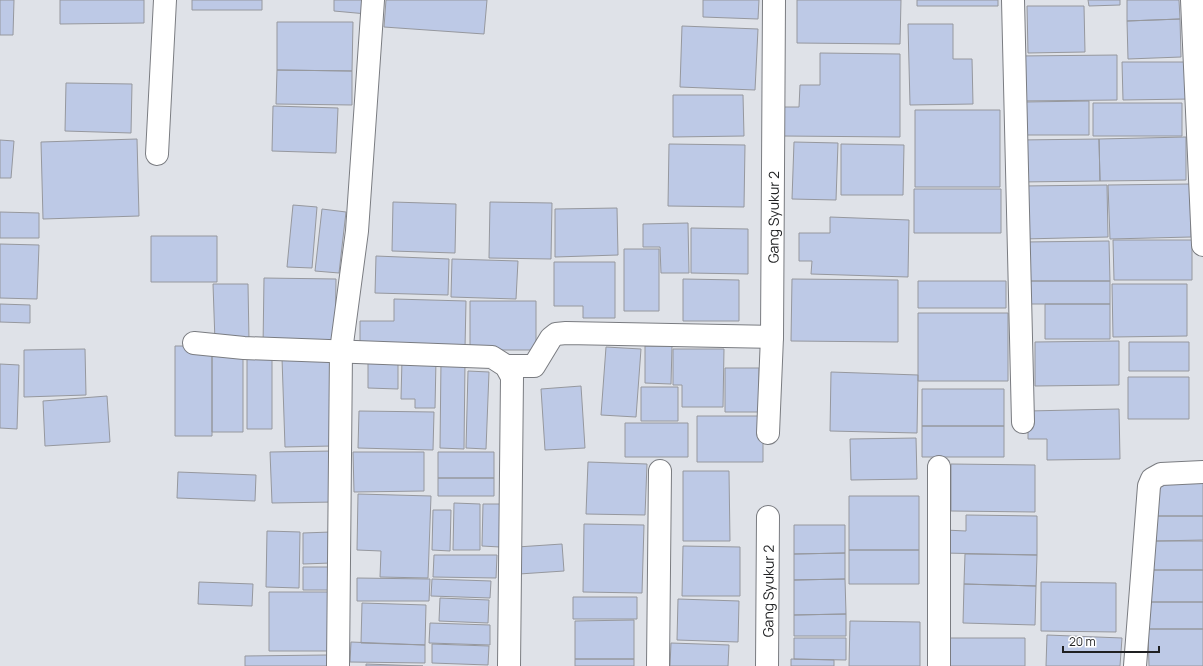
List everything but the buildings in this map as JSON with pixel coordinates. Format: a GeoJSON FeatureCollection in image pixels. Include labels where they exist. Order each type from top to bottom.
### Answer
{"type":"FeatureCollection","features":[{"type":"Feature","properties":{"kind":"street"},"geometry":{"type":"LineString","coordinates":[[157,154],[165,0]]}},
{"type":"Feature","properties":{"kind":"street"},"geometry":{"type":"LineString","coordinates":[[338,666],[341,351],[357,231],[373,0]]}},
{"type":"Feature","properties":{"kind":"street","name":"Gang Syukur 2"},"geometry":{"type":"LineString","coordinates":[[768,433],[772,337],[774,0]]}},
{"type":"Feature","properties":{"kind":"street"},"geometry":{"type":"LineString","coordinates":[[1013,0],[1023,422]]}},
{"type":"Feature","properties":{"kind":"street"},"geometry":{"type":"LineString","coordinates":[[1192,0],[1203,245]]}},
{"type":"Feature","properties":{"kind":"street"},"geometry":{"type":"LineString","coordinates":[[506,366],[534,366],[551,338],[556,334],[772,337]]}},
{"type":"Feature","properties":{"kind":"street"},"geometry":{"type":"LineString","coordinates":[[194,343],[244,348],[492,357],[506,366],[512,377],[509,666]]}},
{"type":"Feature","properties":{"kind":"street"},"geometry":{"type":"LineString","coordinates":[[939,467],[939,666]]}},
{"type":"Feature","properties":{"kind":"street"},"geometry":{"type":"LineString","coordinates":[[658,666],[660,471]]}},
{"type":"Feature","properties":{"kind":"street"},"geometry":{"type":"LineString","coordinates":[[1135,666],[1149,486],[1152,479],[1161,474],[1203,472]]}},
{"type":"Feature","properties":{"kind":"street","name":"Gang Syukur 2"},"geometry":{"type":"LineString","coordinates":[[767,666],[768,517]]}}]}
